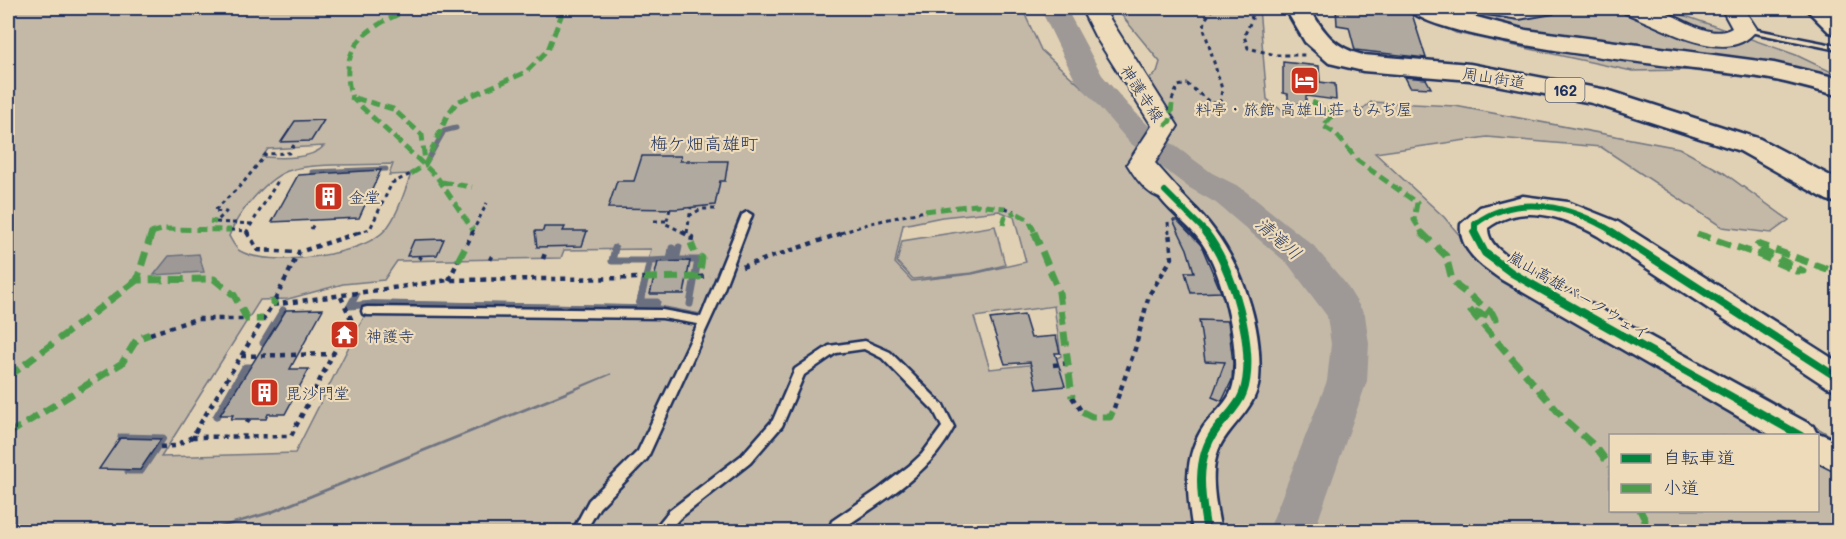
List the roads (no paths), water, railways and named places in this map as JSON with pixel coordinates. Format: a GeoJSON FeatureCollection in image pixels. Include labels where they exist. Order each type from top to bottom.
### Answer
{"type":"FeatureCollection","features":[{"type":"Feature","properties":{"kind":"highway","name":"周山街道"},"geometry":{"type":"LineString","coordinates":[[1298,8],[1314,37],[1324,48],[1338,57],[1363,63],[1479,74],[1597,96],[1713,132],[1774,156],[1839,193]]}},
{"type":"Feature","properties":{"kind":"highway"},"geometry":{"type":"LineString","coordinates":[[1420,8],[1474,26],[1517,35],[1776,70],[1839,87]]}},
{"type":"Feature","properties":{"kind":"highway"},"geometry":{"type":"LineString","coordinates":[[1816,8],[1839,27]]}},
{"type":"Feature","properties":{"kind":"main road","name":"神護寺線"},"geometry":{"type":"LineString","coordinates":[[1092,8],[1107,36],[1165,126],[1164,133],[1143,156],[1141,164],[1165,191]]}},
{"type":"Feature","properties":{"kind":"main road"},"geometry":{"type":"LineString","coordinates":[[1488,8],[1519,12],[1545,8]]}},
{"type":"Feature","properties":{"kind":"main road"},"geometry":{"type":"LineString","coordinates":[[1633,8],[1707,36],[1731,38],[1738,36],[1745,29],[1732,8]]}},
{"type":"Feature","properties":{"kind":"street"},"geometry":{"type":"LineString","coordinates":[[1165,191],[1190,212],[1219,251],[1240,318],[1247,357],[1248,378],[1243,394],[1209,439],[1201,465],[1202,501],[1207,531]]}},
{"type":"Feature","properties":{"kind":"street","name":"嵐山高雄パークウェイ"},"geometry":{"type":"LineString","coordinates":[[1799,434],[1512,273],[1484,252],[1473,230],[1475,224],[1488,214],[1529,205],[1564,210],[1613,225],[1796,352],[1839,378]]}},
{"type":"Feature","properties":{"kind":"street","name":"嵐山高雄パークウェイ"},"geometry":{"type":"LineString","coordinates":[[1796,352],[1839,396]]}},
{"type":"Feature","properties":{"kind":"street"},"geometry":{"type":"LineString","coordinates":[[1819,446],[1839,458]]}},
{"type":"Feature","properties":{"kind":"lane"},"geometry":{"type":"LineString","coordinates":[[1745,29],[1839,48]]}},
{"type":"Feature","properties":{"kind":"lane"},"geometry":{"type":"LineString","coordinates":[[1774,156],[1806,167],[1839,186]]}},
{"type":"Feature","properties":{"kind":"lane"},"geometry":{"type":"LineString","coordinates":[[578,531],[594,504],[643,454],[725,274],[747,215]]}},
{"type":"Feature","properties":{"kind":"lane"},"geometry":{"type":"LineString","coordinates":[[367,312],[662,314],[703,321]]}},
{"type":"Feature","properties":{"kind":"lane"},"geometry":{"type":"LineString","coordinates":[[658,531],[674,515],[746,459],[778,423],[799,372],[833,349],[865,345],[886,355],[939,408],[948,428],[938,447],[923,464],[837,525],[834,531]]}},
{"type":"Feature","properties":{"kind":"waterway","name":"清滝川"},"geometry":{"type":"LineString","coordinates":[[1053,8],[1089,78],[1117,111],[1141,136],[1200,180],[1228,195],[1301,255],[1332,292],[1346,315],[1350,344],[1347,381],[1291,532]]}},
{"type":"Feature","properties":{"kind":"waterway"},"geometry":{"type":"LineString","coordinates":[[427,161],[444,131],[456,128]]}},
{"type":"Feature","properties":{"kind":"waterway"},"geometry":{"type":"LineString","coordinates":[[312,172],[386,169]]}},
{"type":"Feature","properties":{"kind":"waterway"},"geometry":{"type":"LineString","coordinates":[[679,247],[676,260],[698,260]]}},
{"type":"Feature","properties":{"kind":"waterway"},"geometry":{"type":"LineString","coordinates":[[615,248],[612,261],[650,261]]}},
{"type":"Feature","properties":{"kind":"waterway"},"geometry":{"type":"LineString","coordinates":[[650,261],[670,260],[672,248]]}},
{"type":"Feature","properties":{"kind":"waterway"},"geometry":{"type":"LineString","coordinates":[[690,304],[698,260]]}},
{"type":"Feature","properties":{"kind":"waterway"},"geometry":{"type":"LineString","coordinates":[[650,261],[640,302],[657,302],[655,309]]}},
{"type":"Feature","properties":{"kind":"waterway"},"geometry":{"type":"LineString","coordinates":[[356,295],[350,306],[372,304],[655,309]]}},
{"type":"Feature","properties":{"kind":"waterway"},"geometry":{"type":"LineString","coordinates":[[655,309],[701,317]]}},
{"type":"Feature","properties":{"kind":"waterway"},"geometry":{"type":"LineString","coordinates":[[273,342],[263,343],[283,310]]}},
{"type":"Feature","properties":{"kind":"waterway"},"geometry":{"type":"LineString","coordinates":[[216,417],[245,367],[257,367]]}},
{"type":"Feature","properties":{"kind":"waterway"},"geometry":{"type":"LineString","coordinates":[[121,437],[163,438],[141,471],[128,471]]}},
{"type":"Feature","properties":{"kind":"place","name":"料亭・旅館 高雄山荘 もみぢ屋"},"geometry":{"type":"Point","coordinates":[1304,80]}},
{"type":"Feature","properties":{"kind":"place","name":"金堂"},"geometry":{"type":"Point","coordinates":[328,196]}},
{"type":"Feature","properties":{"kind":"place","name":"神護寺"},"geometry":{"type":"Point","coordinates":[345,335]}},
{"type":"Feature","properties":{"kind":"place","name":"毘沙門堂"},"geometry":{"type":"Point","coordinates":[265,392]}},
{"type":"Feature","properties":{"kind":"district","name":"梅ケ畑高雄町"},"geometry":{"type":"Point","coordinates":[704,143]}}]}
